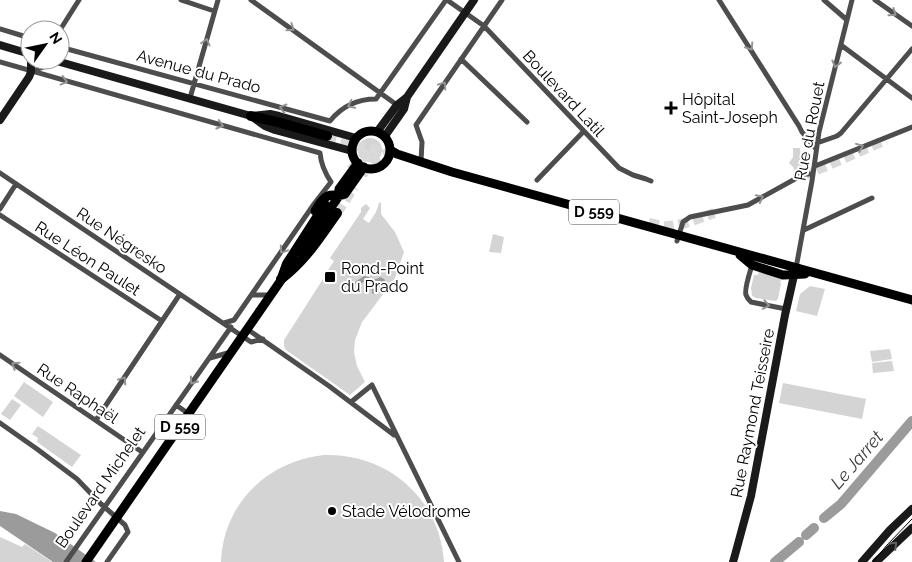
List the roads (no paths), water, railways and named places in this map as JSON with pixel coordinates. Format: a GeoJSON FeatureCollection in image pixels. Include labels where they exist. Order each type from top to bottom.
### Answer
{"type":"FeatureCollection","features":[{"type":"Feature","properties":{"kind":"highway"},"geometry":{"type":"LineString","coordinates":[[251,116],[327,137]]}},
{"type":"Feature","properties":{"kind":"highway"},"geometry":{"type":"LineString","coordinates":[[282,279],[287,264],[325,205]]}},
{"type":"Feature","properties":{"kind":"highway"},"geometry":{"type":"LineString","coordinates":[[282,279],[307,256],[337,212]]}},
{"type":"Feature","properties":{"kind":"main road"},"geometry":{"type":"LineString","coordinates":[[381,134],[397,105],[407,97],[474,0]]}},
{"type":"Feature","properties":{"kind":"main road"},"geometry":{"type":"LineString","coordinates":[[0,45],[20,51]]}},
{"type":"Feature","properties":{"kind":"main road","name":"Avenue du Prado"},"geometry":{"type":"LineString","coordinates":[[70,65],[251,116],[265,126],[352,151]]}},
{"type":"Feature","properties":{"kind":"main road"},"geometry":{"type":"LineString","coordinates":[[0,120],[31,72]]}},
{"type":"Feature","properties":{"kind":"main road"},"geometry":{"type":"LineString","coordinates":[[381,134],[404,109],[407,97]]}},
{"type":"Feature","properties":{"kind":"main road","name":"Avenue du Prado"},"geometry":{"type":"LineString","coordinates":[[251,116],[270,114],[356,138]]}},
{"type":"Feature","properties":{"kind":"main road"},"geometry":{"type":"LineString","coordinates":[[368,131],[381,134],[389,144],[390,150],[387,160],[378,167],[371,169],[361,165],[354,158],[352,151],[356,138],[368,131]]}},
{"type":"Feature","properties":{"kind":"main road","name":"D 559"},"geometry":{"type":"LineString","coordinates":[[390,150],[433,167],[678,238],[783,265],[795,272]]}},
{"type":"Feature","properties":{"kind":"main road","name":"D 559"},"geometry":{"type":"LineString","coordinates":[[387,160],[395,160],[419,167],[433,167]]}},
{"type":"Feature","properties":{"kind":"main road","name":"Boulevard Michelet"},"geometry":{"type":"LineString","coordinates":[[88,560],[282,279],[280,269],[283,262],[323,199],[334,194],[339,196],[339,190],[361,165]]}},
{"type":"Feature","properties":{"kind":"main road","name":"D 559"},"geometry":{"type":"LineString","coordinates":[[736,252],[752,265],[783,275],[795,272],[815,274],[912,300]]}},
{"type":"Feature","properties":{"kind":"main road","name":"Rue Raymond Teisseire"},"geometry":{"type":"LineString","coordinates":[[732,562],[736,555],[751,496],[786,309],[795,272]]}},
{"type":"Feature","properties":{"kind":"main road"},"geometry":{"type":"LineString","coordinates":[[899,522],[904,511],[912,503]]}},
{"type":"Feature","properties":{"kind":"main road"},"geometry":{"type":"LineString","coordinates":[[862,562],[890,530],[912,509]]}},
{"type":"Feature","properties":{"kind":"main road"},"geometry":{"type":"LineString","coordinates":[[876,562],[912,528]]}},
{"type":"Feature","properties":{"kind":"street"},"geometry":{"type":"LineString","coordinates":[[66,20],[79,0]]}},
{"type":"Feature","properties":{"kind":"street"},"geometry":{"type":"LineString","coordinates":[[181,0],[214,10]]}},
{"type":"Feature","properties":{"kind":"street"},"geometry":{"type":"LineString","coordinates":[[190,98],[218,0]]}},
{"type":"Feature","properties":{"kind":"street"},"geometry":{"type":"LineString","coordinates":[[251,0],[382,92],[397,105]]}},
{"type":"Feature","properties":{"kind":"street"},"geometry":{"type":"LineString","coordinates":[[382,92],[447,0],[466,13]]}},
{"type":"Feature","properties":{"kind":"street"},"geometry":{"type":"LineString","coordinates":[[421,161],[422,142],[416,125],[502,0]]}},
{"type":"Feature","properties":{"kind":"street"},"geometry":{"type":"LineString","coordinates":[[719,0],[802,132],[816,149]]}},
{"type":"Feature","properties":{"kind":"street"},"geometry":{"type":"LineString","coordinates":[[824,0],[847,20]]}},
{"type":"Feature","properties":{"kind":"street","name":"Rue du Rouet"},"geometry":{"type":"LineString","coordinates":[[795,272],[815,166],[817,143],[852,0]]}},
{"type":"Feature","properties":{"kind":"street"},"geometry":{"type":"LineString","coordinates":[[875,0],[912,26]]}},
{"type":"Feature","properties":{"kind":"street","name":"Boulevard Latil"},"geometry":{"type":"LineString","coordinates":[[466,13],[484,26],[619,168],[632,175],[651,181]]}},
{"type":"Feature","properties":{"kind":"street"},"geometry":{"type":"LineString","coordinates":[[0,29],[20,35]]}},
{"type":"Feature","properties":{"kind":"street"},"geometry":{"type":"LineString","coordinates":[[841,45],[912,98]]}},
{"type":"Feature","properties":{"kind":"street"},"geometry":{"type":"LineString","coordinates":[[817,143],[841,134],[912,49]]}},
{"type":"Feature","properties":{"kind":"street","name":"Avenue du Prado"},"geometry":{"type":"LineString","coordinates":[[70,50],[330,121],[348,105],[363,100],[376,99],[382,92]]}},
{"type":"Feature","properties":{"kind":"street"},"geometry":{"type":"LineString","coordinates":[[460,59],[527,122]]}},
{"type":"Feature","properties":{"kind":"street"},"geometry":{"type":"LineString","coordinates":[[0,62],[320,153],[322,165],[331,182],[234,320],[224,323]]}},
{"type":"Feature","properties":{"kind":"street","name":"Avenue du Prado"},"geometry":{"type":"LineString","coordinates":[[31,72],[35,70]]}},
{"type":"Feature","properties":{"kind":"street"},"geometry":{"type":"LineString","coordinates":[[815,166],[912,127]]}},
{"type":"Feature","properties":{"kind":"street"},"geometry":{"type":"LineString","coordinates":[[537,180],[584,131]]}},
{"type":"Feature","properties":{"kind":"street"},"geometry":{"type":"LineString","coordinates":[[285,144],[288,133]]}},
{"type":"Feature","properties":{"kind":"street","name":"Rue Négresko"},"geometry":{"type":"LineString","coordinates":[[0,173],[224,323],[245,332]]}},
{"type":"Feature","properties":{"kind":"street"},"geometry":{"type":"LineString","coordinates":[[678,238],[683,222],[690,217],[748,205],[804,174],[813,174]]}},
{"type":"Feature","properties":{"kind":"street"},"geometry":{"type":"LineString","coordinates":[[0,210],[16,184]]}},
{"type":"Feature","properties":{"kind":"street"},"geometry":{"type":"LineString","coordinates":[[804,230],[872,198]]}},
{"type":"Feature","properties":{"kind":"street","name":"Rue Léon Paulet"},"geometry":{"type":"LineString","coordinates":[[0,215],[162,321]]}},
{"type":"Feature","properties":{"kind":"street"},"geometry":{"type":"LineString","coordinates":[[783,265],[760,262],[752,265],[745,293],[751,302],[786,309]]}},
{"type":"Feature","properties":{"kind":"street"},"geometry":{"type":"LineString","coordinates":[[96,420],[180,294]]}},
{"type":"Feature","properties":{"kind":"street"},"geometry":{"type":"LineString","coordinates":[[252,295],[270,295]]}},
{"type":"Feature","properties":{"kind":"street","name":"Boulevard Michelet"},"geometry":{"type":"LineString","coordinates":[[66,562],[231,327]]}},
{"type":"Feature","properties":{"kind":"street"},"geometry":{"type":"LineString","coordinates":[[245,332],[251,342],[262,339],[397,437]]}},
{"type":"Feature","properties":{"kind":"street"},"geometry":{"type":"LineString","coordinates":[[209,358],[231,352]]}},
{"type":"Feature","properties":{"kind":"street","name":"Rue Raphaël"},"geometry":{"type":"LineString","coordinates":[[0,355],[142,452]]}},
{"type":"Feature","properties":{"kind":"street"},"geometry":{"type":"LineString","coordinates":[[351,402],[372,385],[458,562]]}},
{"type":"Feature","properties":{"kind":"street"},"geometry":{"type":"LineString","coordinates":[[176,405],[188,414]]}},
{"type":"Feature","properties":{"kind":"street"},"geometry":{"type":"LineString","coordinates":[[0,423],[77,479],[117,518]]}},
{"type":"Feature","properties":{"kind":"street","name":"Boulevard Michelet"},"geometry":{"type":"LineString","coordinates":[[107,562],[128,532],[125,525],[117,518]]}},
{"type":"Feature","properties":{"kind":"waterway","name":"Le Jarret"},"geometry":{"type":"LineString","coordinates":[[824,518],[841,504],[912,421]]}},
{"type":"Feature","properties":{"kind":"waterway","name":"Le Jarret"},"geometry":{"type":"LineString","coordinates":[[806,535],[814,528]]}},
{"type":"Feature","properties":{"kind":"waterway","name":"Le Jarret"},"geometry":{"type":"LineString","coordinates":[[775,562],[799,542]]}},
{"type":"Feature","properties":{"kind":"tunnel"},"geometry":{"type":"LineString","coordinates":[[326,139],[398,154]]}},
{"type":"Feature","properties":{"kind":"tunnel"},"geometry":{"type":"LineString","coordinates":[[803,176],[886,140]]}},
{"type":"Feature","properties":{"kind":"tunnel"},"geometry":{"type":"LineString","coordinates":[[351,170],[363,157],[379,150]]}},
{"type":"Feature","properties":{"kind":"tunnel"},"geometry":{"type":"LineString","coordinates":[[362,175],[374,161],[390,153]]}},
{"type":"Feature","properties":{"kind":"tunnel"},"geometry":{"type":"LineString","coordinates":[[337,213],[354,187]]}},
{"type":"Feature","properties":{"kind":"tunnel"},"geometry":{"type":"LineString","coordinates":[[649,223],[663,226],[674,225],[714,213]]}},
{"type":"Feature","properties":{"kind":"tram line"},"geometry":{"type":"LineString","coordinates":[[873,562],[912,519]]}},
{"type":"Feature","properties":{"kind":"place","name":"Hôpital Saint-Joseph"},"geometry":{"type":"Point","coordinates":[671,108]}},
{"type":"Feature","properties":{"kind":"place","name":"Rond-Point du Prado"},"geometry":{"type":"Point","coordinates":[330,277]}},
{"type":"Feature","properties":{"kind":"place","name":"Stade Vélodrome"},"geometry":{"type":"Point","coordinates":[332,511]}}]}
